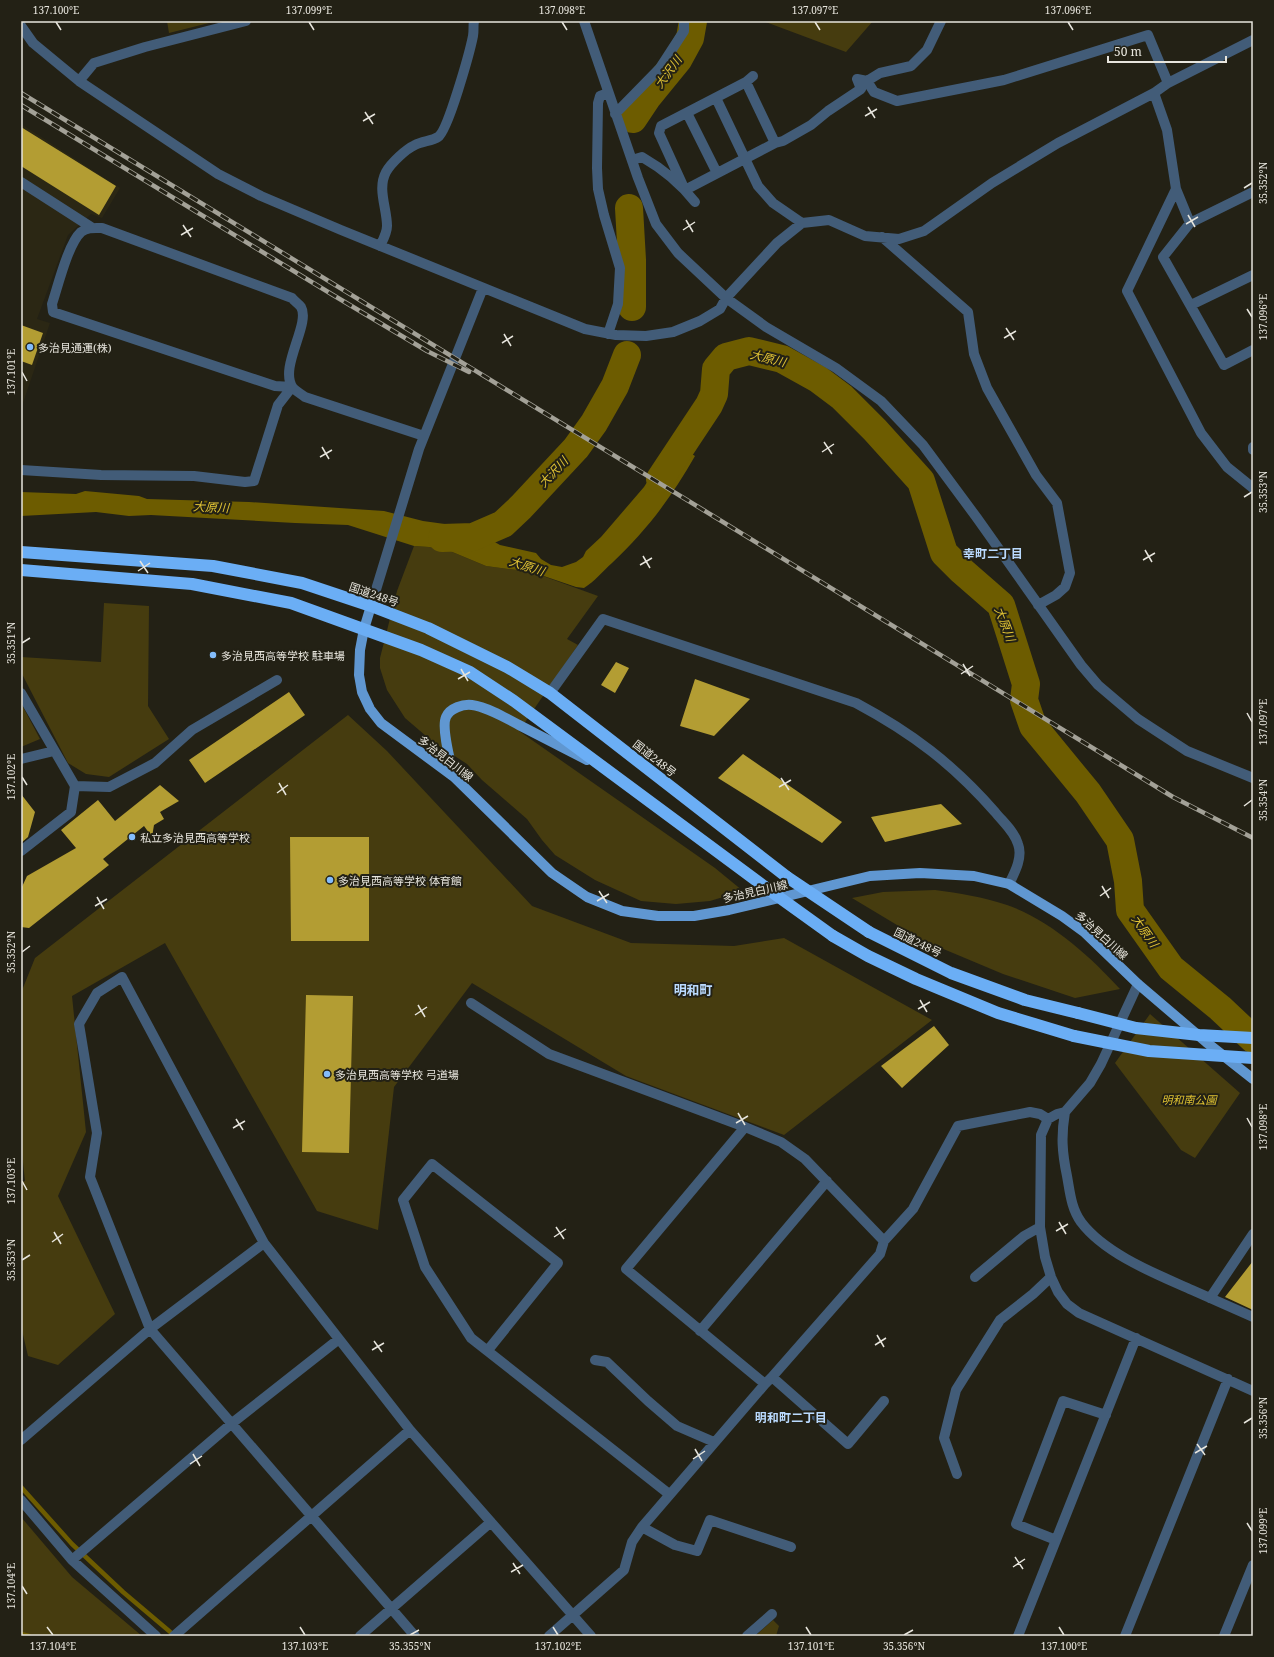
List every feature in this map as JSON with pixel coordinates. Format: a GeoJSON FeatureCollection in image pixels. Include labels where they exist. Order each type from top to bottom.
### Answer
{"type":"FeatureCollection","features":[{"type":"Feature","properties":{"kind":"highway","name":"国道248号"},"geometry":{"type":"LineString","coordinates":[[21,552],[213,566],[302,583],[371,606],[428,628],[507,667],[550,693],[787,877],[869,932],[951,973],[1025,1000],[1136,1028],[1199,1036],[1253,1038]]}},
{"type":"Feature","properties":{"kind":"highway"},"geometry":{"type":"LineString","coordinates":[[21,570],[192,584],[291,603],[422,650],[470,672],[514,701],[833,936],[868,956],[916,979],[998,1013],[1074,1036],[1149,1051],[1253,1058]]}},
{"type":"Feature","properties":{"kind":"main road","name":"多治見白川線"},"geometry":{"type":"LineString","coordinates":[[371,606],[360,650],[359,675],[362,692],[370,710],[381,724],[454,777],[552,873],[587,897],[622,911],[658,916],[694,916],[729,910],[870,876],[920,873],[974,876],[1009,884],[1062,916],[1084,932],[1138,984],[1206,1042],[1253,1079]]}},
{"type":"Feature","properties":{"kind":"main road"},"geometry":{"type":"LineString","coordinates":[[454,777],[444,734],[444,723],[446,716],[450,711],[458,707],[472,705],[496,713],[605,769]]}},
{"type":"Feature","properties":{"kind":"street"},"geometry":{"type":"LineString","coordinates":[[79,81],[94,63],[145,47],[246,21]]}},
{"type":"Feature","properties":{"kind":"street"},"geometry":{"type":"LineString","coordinates":[[380,246],[386,234],[387,226],[382,189],[386,172],[403,153],[415,145],[440,137],[445,129],[454,103],[473,35],[474,21]]}},
{"type":"Feature","properties":{"kind":"street"},"geometry":{"type":"LineString","coordinates":[[584,21],[608,93],[656,224],[678,253],[726,298],[766,327],[836,368],[881,401],[923,446],[977,518],[1080,665],[1098,685],[1138,719],[1187,751],[1253,778]]}},
{"type":"Feature","properties":{"kind":"street"},"geometry":{"type":"LineString","coordinates":[[616,114],[660,68],[684,31],[684,21]]}},
{"type":"Feature","properties":{"kind":"street"},"geometry":{"type":"LineString","coordinates":[[685,190],[775,143],[783,141],[811,125],[828,111],[862,89],[857,79],[867,81],[880,74],[911,66],[927,50],[941,21]]}},
{"type":"Feature","properties":{"kind":"street"},"geometry":{"type":"LineString","coordinates":[[21,26],[33,43],[79,81],[218,174],[261,196],[483,288],[509,297],[584,329],[616,336],[646,336],[673,332],[700,321],[720,309],[726,298],[777,243],[802,223],[829,220],[865,236],[899,239],[924,231],[992,183],[1058,143],[1154,93],[1168,83],[1253,40]]}},
{"type":"Feature","properties":{"kind":"street"},"geometry":{"type":"LineString","coordinates":[[867,81],[874,92],[897,102],[1004,80],[1148,36],[1168,83]]}},
{"type":"Feature","properties":{"kind":"street"},"geometry":{"type":"LineString","coordinates":[[685,190],[659,133],[661,126],[716,98],[749,79],[775,143]]}},
{"type":"Feature","properties":{"kind":"street"},"geometry":{"type":"LineString","coordinates":[[608,93],[600,96],[598,103],[598,189],[620,268],[618,304],[608,334]]}},
{"type":"Feature","properties":{"kind":"street"},"geometry":{"type":"LineString","coordinates":[[1154,93],[1167,130],[1176,189],[1190,223]]}},
{"type":"Feature","properties":{"kind":"street"},"geometry":{"type":"LineString","coordinates":[[716,98],[758,186],[773,203],[802,223]]}},
{"type":"Feature","properties":{"kind":"street"},"geometry":{"type":"LineString","coordinates":[[687,113],[717,173]]}},
{"type":"Feature","properties":{"kind":"street"},"geometry":{"type":"LineString","coordinates":[[632,160],[642,157],[661,168],[685,190],[695,202]]}},
{"type":"Feature","properties":{"kind":"street"},"geometry":{"type":"LineString","coordinates":[[21,182],[91,227],[102,228],[292,298],[301,307],[303,316],[289,374],[292,387]]}},
{"type":"Feature","properties":{"kind":"street"},"geometry":{"type":"LineString","coordinates":[[1176,189],[1127,291],[1201,432],[1227,467],[1253,488]]}},
{"type":"Feature","properties":{"kind":"street"},"geometry":{"type":"LineString","coordinates":[[1253,192],[1190,223],[1163,257],[1224,365],[1253,350]]}},
{"type":"Feature","properties":{"kind":"street"},"geometry":{"type":"LineString","coordinates":[[91,227],[82,232],[73,243],[52,304],[53,312],[275,386],[292,387],[305,397],[424,436]]}},
{"type":"Feature","properties":{"kind":"street"},"geometry":{"type":"LineString","coordinates":[[882,237],[968,312],[974,354],[987,388],[1036,475],[1058,503],[1070,573],[1065,586],[1056,595],[1038,605]]}},
{"type":"Feature","properties":{"kind":"street"},"geometry":{"type":"LineString","coordinates":[[1191,305],[1253,275]]}},
{"type":"Feature","properties":{"kind":"street"},"geometry":{"type":"LineString","coordinates":[[371,606],[419,449],[483,288]]}},
{"type":"Feature","properties":{"kind":"street"},"geometry":{"type":"LineString","coordinates":[[21,470],[101,475],[174,475],[245,482],[254,481],[278,405],[292,387]]}},
{"type":"Feature","properties":{"kind":"street"},"geometry":{"type":"LineString","coordinates":[[550,693],[603,619],[856,703],[920,741],[969,783],[1013,832],[1019,845],[1019,856],[1018,867],[1009,884]]}},
{"type":"Feature","properties":{"kind":"street"},"geometry":{"type":"LineString","coordinates":[[75,786],[109,787],[155,764],[192,730],[277,680]]}},
{"type":"Feature","properties":{"kind":"street"},"geometry":{"type":"LineString","coordinates":[[21,693],[75,786],[71,812],[21,851]]}},
{"type":"Feature","properties":{"kind":"street"},"geometry":{"type":"LineString","coordinates":[[21,759],[54,751]]}},
{"type":"Feature","properties":{"kind":"street"},"geometry":{"type":"LineString","coordinates":[[415,1636],[150,1329],[90,1177],[96,1133],[79,1024],[97,993],[122,977],[264,1243],[410,1430],[591,1636]]}},
{"type":"Feature","properties":{"kind":"street"},"geometry":{"type":"LineString","coordinates":[[1138,984],[1097,1071],[1090,1083],[1065,1112],[1061,1132],[1065,1165],[1073,1207],[1081,1222],[1117,1253],[1149,1272],[1253,1317]]}},
{"type":"Feature","properties":{"kind":"street"},"geometry":{"type":"LineString","coordinates":[[471,1004],[549,1054],[746,1127],[781,1142],[805,1159],[828,1181],[884,1241]]}},
{"type":"Feature","properties":{"kind":"street"},"geometry":{"type":"LineString","coordinates":[[549,1636],[624,1570],[632,1542],[642,1527],[714,1442],[880,1254],[884,1241],[913,1209],[958,1126],[1030,1112],[1040,1114],[1048,1119]]}},
{"type":"Feature","properties":{"kind":"street"},"geometry":{"type":"LineString","coordinates":[[1065,1112],[1048,1119],[1041,1135],[1040,1227],[1045,1258],[1058,1292],[1067,1304],[1079,1313],[1253,1391]]}},
{"type":"Feature","properties":{"kind":"street"},"geometry":{"type":"LineString","coordinates":[[746,1127],[626,1269],[700,1331],[769,1380],[848,1444],[884,1401]]}},
{"type":"Feature","properties":{"kind":"street"},"geometry":{"type":"LineString","coordinates":[[488,1350],[558,1263],[432,1164],[403,1200],[425,1267],[471,1338],[669,1494]]}},
{"type":"Feature","properties":{"kind":"street"},"geometry":{"type":"LineString","coordinates":[[700,1331],[828,1181]]}},
{"type":"Feature","properties":{"kind":"street"},"geometry":{"type":"LineString","coordinates":[[975,1277],[1024,1236],[1040,1227]]}},
{"type":"Feature","properties":{"kind":"street"},"geometry":{"type":"LineString","coordinates":[[1210,1298],[1253,1234]]}},
{"type":"Feature","properties":{"kind":"street"},"geometry":{"type":"LineString","coordinates":[[21,1440],[150,1329],[264,1243]]}},
{"type":"Feature","properties":{"kind":"street"},"geometry":{"type":"LineString","coordinates":[[957,1474],[944,1438],[956,1390],[1000,1320],[1034,1294],[1051,1276]]}},
{"type":"Feature","properties":{"kind":"street"},"geometry":{"type":"LineString","coordinates":[[1018,1636],[1136,1338]]}},
{"type":"Feature","properties":{"kind":"street"},"geometry":{"type":"LineString","coordinates":[[72,1560],[231,1424],[339,1339]]}},
{"type":"Feature","properties":{"kind":"street"},"geometry":{"type":"LineString","coordinates":[[595,1360],[607,1362],[677,1426],[714,1442]]}},
{"type":"Feature","properties":{"kind":"street"},"geometry":{"type":"LineString","coordinates":[[1125,1636],[1228,1379]]}},
{"type":"Feature","properties":{"kind":"street"},"geometry":{"type":"LineString","coordinates":[[1056,1540],[1016,1524],[1063,1401],[1106,1415]]}},
{"type":"Feature","properties":{"kind":"street"},"geometry":{"type":"LineString","coordinates":[[174,1636],[410,1430]]}},
{"type":"Feature","properties":{"kind":"street"},"geometry":{"type":"LineString","coordinates":[[21,1500],[72,1560],[156,1636]]}},
{"type":"Feature","properties":{"kind":"street"},"geometry":{"type":"LineString","coordinates":[[642,1527],[675,1545],[697,1551],[710,1520],[791,1547]]}},
{"type":"Feature","properties":{"kind":"street"},"geometry":{"type":"LineString","coordinates":[[360,1636],[491,1522]]}},
{"type":"Feature","properties":{"kind":"street"},"geometry":{"type":"LineString","coordinates":[[1224,1636],[1253,1565]]}},
{"type":"Feature","properties":{"kind":"street"},"geometry":{"type":"LineString","coordinates":[[747,1636],[772,1614]]}},
{"type":"Feature","properties":{"kind":"shaded area"},"geometry":{"type":"Polygon","coordinates":[[[21,124],[120,188],[102,218],[91,214],[68,235],[37,319],[50,323],[21,409],[21,124]]]}},
{"type":"Feature","properties":{"kind":"green space"},"geometry":{"type":"Polygon","coordinates":[[[167,21],[217,21],[169,33],[167,21]]]}},
{"type":"Feature","properties":{"kind":"green space"},"geometry":{"type":"Polygon","coordinates":[[[763,21],[873,21],[846,52],[763,21]]]}},
{"type":"Feature","properties":{"kind":"green space"},"geometry":{"type":"Polygon","coordinates":[[[414,546],[450,551],[486,566],[532,572],[598,596],[567,639],[578,645],[519,731],[715,868],[743,891],[710,901],[676,904],[641,901],[595,880],[555,855],[527,819],[482,780],[467,764],[433,742],[405,718],[387,690],[380,668],[380,658],[397,591],[414,546]]]}},
{"type":"Feature","properties":{"kind":"green space"},"geometry":{"type":"Polygon","coordinates":[[[104,603],[149,606],[148,706],[169,739],[109,777],[86,774],[68,763],[21,672],[21,657],[101,662],[104,603]]]}},
{"type":"Feature","properties":{"kind":"green space"},"geometry":{"type":"Polygon","coordinates":[[[21,703],[40,739],[21,747],[21,703]]]}},
{"type":"Feature","properties":{"kind":"green space"},"geometry":{"type":"Polygon","coordinates":[[[348,715],[387,751],[532,906],[631,943],[734,946],[784,938],[932,1020],[784,1135],[626,1076],[472,983],[394,1087],[378,1230],[317,1211],[165,943],[72,996],[86,1132],[58,1196],[115,1314],[58,1365],[28,1356],[21,1326],[21,1182],[25,1181],[21,1144],[21,993],[35,958],[348,715]]]}},
{"type":"Feature","properties":{"kind":"green space"},"geometry":{"type":"Polygon","coordinates":[[[935,890],[953,892],[998,902],[1039,920],[1068,940],[1096,964],[1120,989],[1075,998],[1003,974],[922,940],[852,898],[883,892],[935,890]]]}},
{"type":"Feature","properties":{"kind":"green space","name":"明和南公園"},"geometry":{"type":"Polygon","coordinates":[[[1150,1014],[1240,1093],[1195,1158],[1181,1150],[1115,1063],[1150,1014]]]}},
{"type":"Feature","properties":{"kind":"green space"},"geometry":{"type":"Polygon","coordinates":[[[21,1517],[72,1577],[142,1636],[21,1636],[21,1517]]]}},
{"type":"Feature","properties":{"kind":"green space"},"geometry":{"type":"Polygon","coordinates":[[[773,1620],[779,1626],[776,1636],[755,1636],[773,1620]]]}},
{"type":"Feature","properties":{"kind":"water"},"geometry":{"type":"Polygon","coordinates":[[[675,443],[695,456],[686,471],[658,513],[647,526],[625,551],[584,588],[576,587],[532,572],[486,566],[450,551],[414,546],[348,525],[151,515],[129,516],[96,512],[21,516],[21,492],[76,494],[85,491],[139,496],[147,499],[249,502],[384,511],[423,521],[452,525],[475,531],[500,545],[536,553],[541,559],[551,565],[562,567],[576,562],[583,557],[586,551],[601,537],[644,487],[656,468],[669,454],[675,443]]]}},
{"type":"Feature","properties":{"kind":"building"},"geometry":{"type":"Polygon","coordinates":[[[21,127],[116,186],[99,215],[21,166],[21,127]]]}},
{"type":"Feature","properties":{"kind":"building","name":"多治見通運(株)"},"geometry":{"type":"Polygon","coordinates":[[[21,325],[43,333],[32,365],[21,361],[21,325]]]}},
{"type":"Feature","properties":{"kind":"building"},"geometry":{"type":"Polygon","coordinates":[[[616,662],[629,668],[615,693],[601,685],[616,662]]]}},
{"type":"Feature","properties":{"kind":"building"},"geometry":{"type":"Polygon","coordinates":[[[695,679],[750,699],[714,736],[680,726],[695,679]]]}},
{"type":"Feature","properties":{"kind":"building"},"geometry":{"type":"Polygon","coordinates":[[[289,692],[305,715],[205,783],[189,760],[289,692]]]}},
{"type":"Feature","properties":{"kind":"building"},"geometry":{"type":"Polygon","coordinates":[[[743,754],[842,822],[822,843],[718,778],[743,754]]]}},
{"type":"Feature","properties":{"kind":"building"},"geometry":{"type":"Polygon","coordinates":[[[160,785],[179,801],[160,812],[164,819],[154,825],[152,837],[144,826],[103,859],[109,865],[29,928],[21,927],[21,889],[27,876],[76,848],[61,830],[98,800],[115,821],[160,785]]]}},
{"type":"Feature","properties":{"kind":"building"},"geometry":{"type":"Polygon","coordinates":[[[21,794],[35,812],[28,837],[21,843],[21,794]]]}},
{"type":"Feature","properties":{"kind":"building"},"geometry":{"type":"Polygon","coordinates":[[[941,804],[962,824],[885,842],[871,817],[941,804]]]}},
{"type":"Feature","properties":{"kind":"building","name":"多治見西高等学校 体育館"},"geometry":{"type":"Polygon","coordinates":[[[290,837],[369,837],[369,941],[291,941],[290,837]]]}},
{"type":"Feature","properties":{"kind":"building","name":"多治見西高等学校 弓道場"},"geometry":{"type":"Polygon","coordinates":[[[306,995],[353,996],[349,1153],[302,1152],[306,995]]]}},
{"type":"Feature","properties":{"kind":"building"},"geometry":{"type":"Polygon","coordinates":[[[934,1026],[949,1045],[902,1088],[881,1066],[934,1026]]]}},
{"type":"Feature","properties":{"kind":"building"},"geometry":{"type":"Polygon","coordinates":[[[1253,1261],[1253,1310],[1225,1297],[1253,1261]]]}},
{"type":"Feature","properties":{"kind":"waterway","name":"大沢川"},"geometry":{"type":"LineString","coordinates":[[633,119],[647,98],[678,60],[690,38],[693,21]]}},
{"type":"Feature","properties":{"kind":"waterway","name":"大沢川"},"geometry":{"type":"LineString","coordinates":[[629,208],[632,260],[632,307]]}},
{"type":"Feature","properties":{"kind":"waterway","name":"大原川"},"geometry":{"type":"LineString","coordinates":[[660,479],[709,405],[714,394],[716,369],[726,357],[749,351],[782,359],[818,379],[842,397],[875,430],[921,481],[944,553],[1001,605],[1026,684],[1024,700],[1033,726],[1088,793],[1120,840],[1128,881],[1130,910],[1171,968],[1220,1008],[1253,1039]]}},
{"type":"Feature","properties":{"kind":"waterway","name":"大沢川"},"geometry":{"type":"LineString","coordinates":[[442,538],[473,537],[503,524],[521,507],[576,448],[594,423],[615,386],[627,355]]}},
{"type":"Feature","properties":{"kind":"waterway"},"geometry":{"type":"LineString","coordinates":[[1239,1025],[1253,1021]]}},
{"type":"Feature","properties":{"kind":"waterway"},"geometry":{"type":"LineString","coordinates":[[21,1487],[72,1544],[123,1592],[175,1636]]}},
{"type":"Feature","properties":{"kind":"waterway"},"geometry":{"type":"LineString","coordinates":[[21,1634],[29,1636]]}},
{"type":"Feature","properties":{"kind":"railway"},"geometry":{"type":"LineString","coordinates":[[21,93],[1173,797],[1253,838]]}},
{"type":"Feature","properties":{"kind":"railway"},"geometry":{"type":"LineString","coordinates":[[21,105],[333,295],[427,351],[469,372]]}},
{"type":"Feature","properties":{"kind":"place","name":"多治見通運(株)"},"geometry":{"type":"Point","coordinates":[30,347]}},
{"type":"Feature","properties":{"kind":"place","name":"多治見西高等学校 駐車場"},"geometry":{"type":"Point","coordinates":[213,655]}},
{"type":"Feature","properties":{"kind":"place","name":"私立多治見西高等学校"},"geometry":{"type":"Point","coordinates":[132,837]}},
{"type":"Feature","properties":{"kind":"place","name":"多治見西高等学校 体育館"},"geometry":{"type":"Point","coordinates":[330,880]}},
{"type":"Feature","properties":{"kind":"place","name":"多治見西高等学校 弓道場"},"geometry":{"type":"Point","coordinates":[327,1074]}},
{"type":"Feature","properties":{"kind":"district","name":"幸町二丁目"},"geometry":{"type":"Point","coordinates":[993,553]}},
{"type":"Feature","properties":{"kind":"district","name":"明和町"},"geometry":{"type":"Point","coordinates":[693,990]}},
{"type":"Feature","properties":{"kind":"district","name":"明和町二丁目"},"geometry":{"type":"Point","coordinates":[791,1417]}}]}
